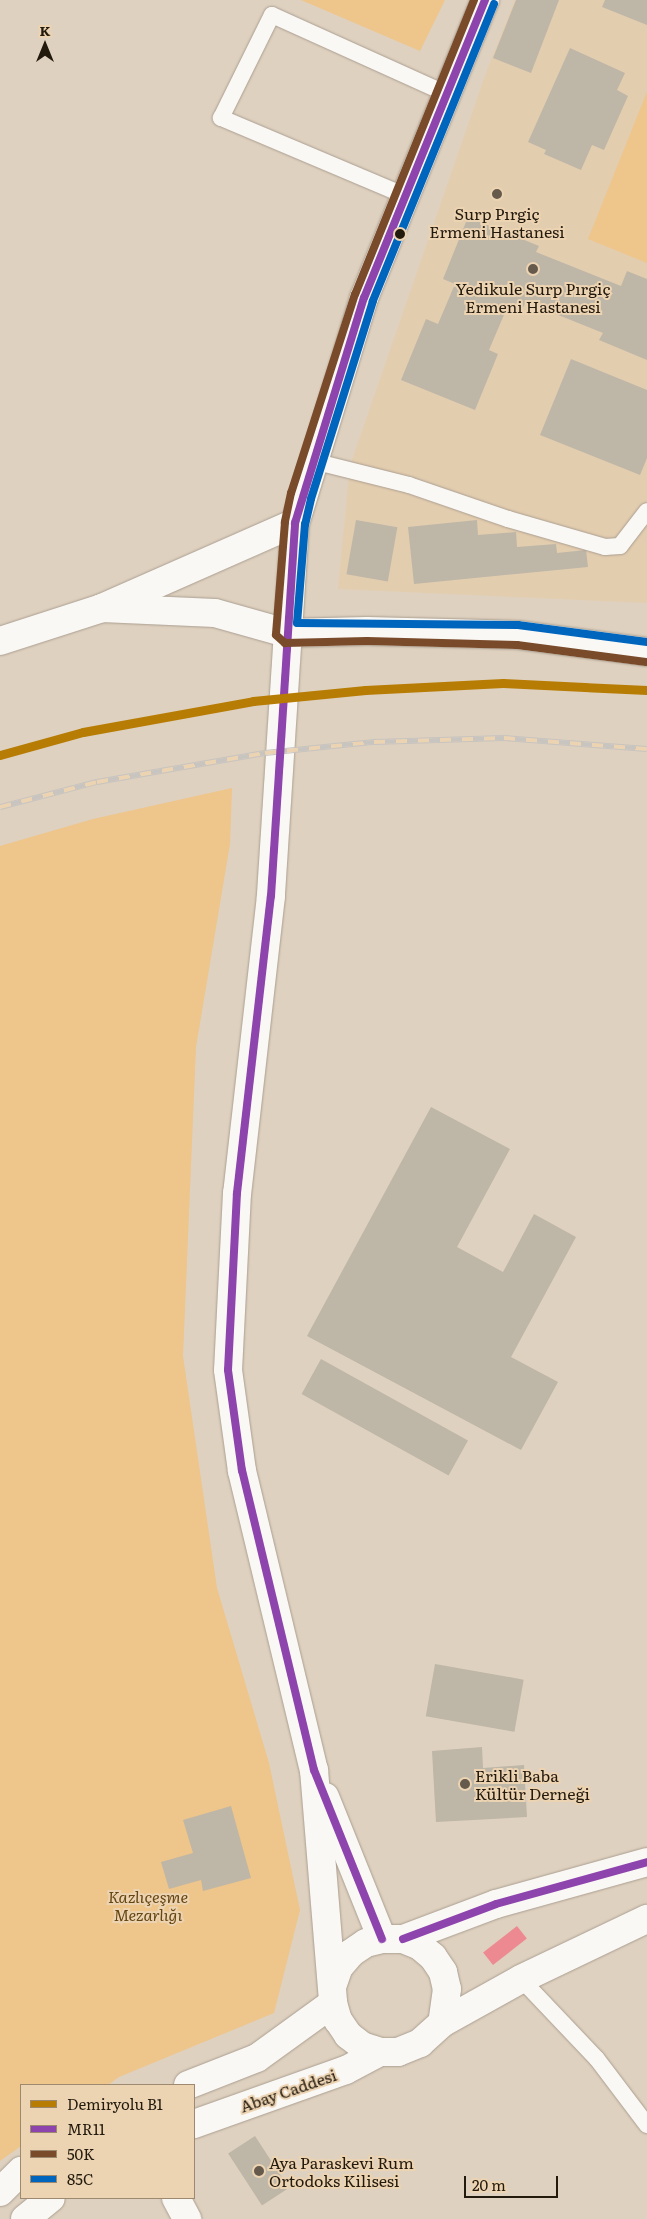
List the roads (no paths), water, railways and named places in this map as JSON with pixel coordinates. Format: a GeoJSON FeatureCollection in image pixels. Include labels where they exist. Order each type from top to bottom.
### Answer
{"type":"FeatureCollection","features":[{"type":"Feature","properties":{"kind":"street"},"geometry":{"type":"LineString","coordinates":[[485,0],[364,298],[295,523],[286,633],[271,896],[237,1193],[228,1370],[242,1471],[314,1770],[333,1993],[338,2020],[348,2035],[362,2046],[380,2052],[398,2052],[420,2043],[442,2024],[521,1980],[647,1920]]}},
{"type":"Feature","properties":{"kind":"street"},"geometry":{"type":"LineString","coordinates":[[0,641],[102,608],[295,523]]}},
{"type":"Feature","properties":{"kind":"street"},"geometry":{"type":"LineString","coordinates":[[102,608],[215,613],[286,633],[367,631],[518,635],[647,652]]}},
{"type":"Feature","properties":{"kind":"street"},"geometry":{"type":"LineString","coordinates":[[314,1770],[393,1939]]}},
{"type":"Feature","properties":{"kind":"street"},"geometry":{"type":"LineString","coordinates":[[191,2084],[257,2058],[333,1993],[340,1967],[351,1953],[366,1943],[393,1939],[496,1904],[647,1862]]}},
{"type":"Feature","properties":{"kind":"street"},"geometry":{"type":"LineString","coordinates":[[393,1939],[420,1946],[433,1957],[443,1972],[448,1989],[442,2024]]}},
{"type":"Feature","properties":{"kind":"street","name":"Abay Caddesi"},"geometry":{"type":"LineString","coordinates":[[195,2124],[346,2070],[380,2052]]}},
{"type":"Feature","properties":{"kind":"street"},"geometry":{"type":"LineString","coordinates":[[0,2192],[20,2172]]}},
{"type":"Feature","properties":{"kind":"street"},"geometry":{"type":"LineString","coordinates":[[25,2219],[50,2199]]}},
{"type":"Feature","properties":{"kind":"street"},"geometry":{"type":"LineString","coordinates":[[177,2199],[187,2219]]}},
{"type":"Feature","properties":{"kind":"lane"},"geometry":{"type":"LineString","coordinates":[[406,196],[221,118],[272,15],[447,94]]}},
{"type":"Feature","properties":{"kind":"lane"},"geometry":{"type":"LineString","coordinates":[[313,461],[409,485],[508,520],[605,547],[620,546],[647,511]]}},
{"type":"Feature","properties":{"kind":"lane"},"geometry":{"type":"LineString","coordinates":[[521,1980],[597,2059],[647,2125]]}},
{"type":"Feature","properties":{"kind":"railway"},"geometry":{"type":"LineString","coordinates":[[0,807],[97,782],[265,753],[374,742],[504,738],[647,749]]}},
{"type":"Feature","properties":{"kind":"rail line","name":"B1"},"geometry":{"type":"LineString","coordinates":[[0,755],[83,732],[253,701],[365,690],[503,683],[647,690]]}},
{"type":"Feature","properties":{"kind":"place","name":"Surp Pırgiç Ermeni Hastanesi"},"geometry":{"type":"Point","coordinates":[497,194]}},
{"type":"Feature","properties":{"kind":"place","name":"Yedikule Surp Pırgiç Ermeni Hastanesi"},"geometry":{"type":"Point","coordinates":[533,269]}},
{"type":"Feature","properties":{"kind":"place","name":"Erikli Baba Kültür Derneği"},"geometry":{"type":"Point","coordinates":[465,1784]}},
{"type":"Feature","properties":{"kind":"place","name":"Aya Paraskevi Rum Ortodoks Kilisesi"},"geometry":{"type":"Point","coordinates":[259,2171]}},
{"type":"Feature","properties":{"kind":"park label","name":"Kazlıçeşme Mezarlığı"},"geometry":{"type":"Point","coordinates":[148,1905]}}]}
